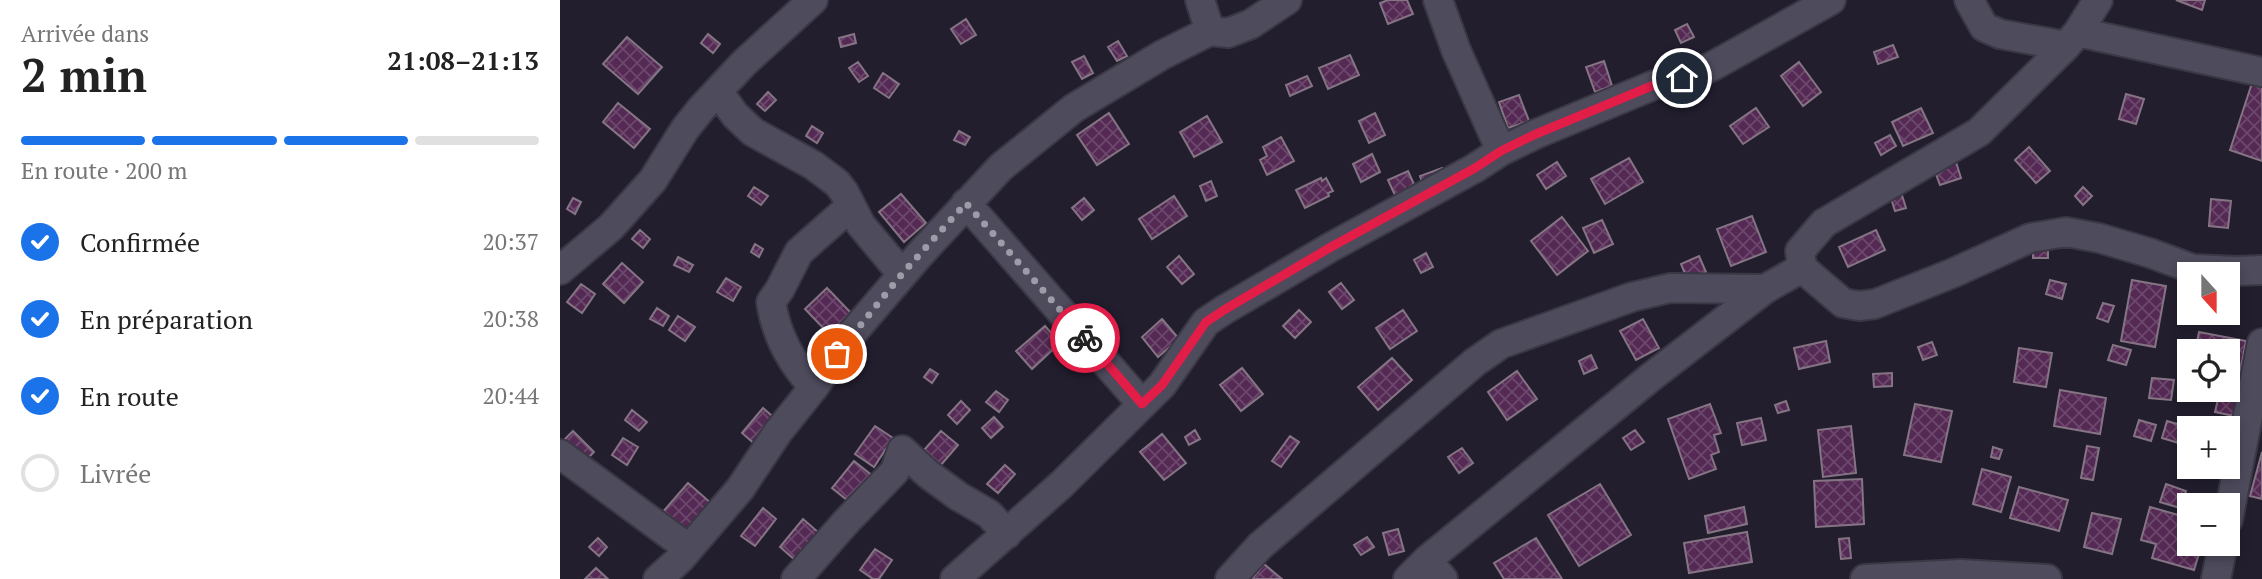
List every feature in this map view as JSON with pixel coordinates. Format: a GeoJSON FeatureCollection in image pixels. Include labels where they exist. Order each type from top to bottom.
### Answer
{"type":"FeatureCollection","features":[{"type":"Feature","properties":{"kind":"street"},"geometry":{"type":"LineString","coordinates":[[1200,0],[1210,32]]}},
{"type":"Feature","properties":{"kind":"street"},"geometry":{"type":"LineString","coordinates":[[659,579],[740,489],[778,432],[849,337],[902,274],[1002,167],[1074,108],[1163,55],[1210,32],[1228,33],[1251,24],[1287,0]]}},
{"type":"Feature","properties":{"kind":"street"},"geometry":{"type":"LineString","coordinates":[[1438,0],[1460,60],[1501,151]]}},
{"type":"Feature","properties":{"kind":"street"},"geometry":{"type":"LineString","coordinates":[[955,579],[1062,484],[1162,385],[1206,322],[1331,247],[1416,202],[1501,151],[1654,85],[1711,67],[1831,0]]}},
{"type":"Feature","properties":{"kind":"street"},"geometry":{"type":"LineString","coordinates":[[1969,0],[1984,27],[2022,40],[2072,39],[2262,72]]}},
{"type":"Feature","properties":{"kind":"street"},"geometry":{"type":"LineString","coordinates":[[2098,0],[2072,39],[1979,132],[1824,223],[1800,251],[1802,268],[1843,303],[1859,306],[1875,304],[1953,273],[2030,237],[2066,232],[2124,245],[2193,269],[2262,270]]}},
{"type":"Feature","properties":{"kind":"street"},"geometry":{"type":"LineString","coordinates":[[560,270],[611,227],[653,180],[685,130],[798,5]]}},
{"type":"Feature","properties":{"kind":"street"},"geometry":{"type":"LineString","coordinates":[[718,91],[735,115],[752,132],[813,165],[838,183],[862,225],[902,274]]}},
{"type":"Feature","properties":{"kind":"street"},"geometry":{"type":"LineString","coordinates":[[966,203],[1142,404]]}},
{"type":"Feature","properties":{"kind":"street"},"geometry":{"type":"LineString","coordinates":[[814,387],[788,354],[773,319],[771,302],[799,252],[850,206]]}},
{"type":"Feature","properties":{"kind":"street"},"geometry":{"type":"LineString","coordinates":[[1426,573],[1651,377],[1765,289],[1802,268]]}},
{"type":"Feature","properties":{"kind":"street"},"geometry":{"type":"LineString","coordinates":[[1230,579],[1269,538],[1475,362],[1502,344],[1632,297],[1670,288],[1765,289]]}},
{"type":"Feature","properties":{"kind":"street"},"geometry":{"type":"LineString","coordinates":[[2233,493],[2262,343]]}},
{"type":"Feature","properties":{"kind":"street"},"geometry":{"type":"LineString","coordinates":[[796,579],[895,471],[902,450],[938,481],[989,514],[1007,534]]}},
{"type":"Feature","properties":{"kind":"street"},"geometry":{"type":"LineString","coordinates":[[560,454],[688,548]]}},
{"type":"Feature","properties":{"kind":"street"},"geometry":{"type":"LineString","coordinates":[[2216,579],[2221,556]]}},
{"type":"Feature","properties":{"kind":"street"},"geometry":{"type":"LineString","coordinates":[[1865,579],[1961,574],[2047,579]]}},
{"type":"Feature","properties":{"kind":"building"},"geometry":{"type":"Polygon","coordinates":[[[1407,0],[1413,14],[1388,24],[1380,3],[1407,0]]]}},
{"type":"Feature","properties":{"kind":"building"},"geometry":{"type":"Polygon","coordinates":[[[2176,0],[2205,0],[2202,10],[2176,0]]]}},
{"type":"Feature","properties":{"kind":"building"},"geometry":{"type":"Polygon","coordinates":[[[966,19],[976,35],[961,44],[951,29],[966,19]]]}},
{"type":"Feature","properties":{"kind":"building"},"geometry":{"type":"Polygon","coordinates":[[[1687,24],[1694,37],[1681,43],[1675,30],[1687,24]]]}},
{"type":"Feature","properties":{"kind":"building"},"geometry":{"type":"Polygon","coordinates":[[[708,34],[720,44],[713,53],[701,43],[708,34]]]}},
{"type":"Feature","properties":{"kind":"building"},"geometry":{"type":"Polygon","coordinates":[[[854,34],[856,43],[841,47],[839,38],[854,34]]]}},
{"type":"Feature","properties":{"kind":"building"},"geometry":{"type":"Polygon","coordinates":[[[627,37],[662,67],[638,94],[603,64],[627,37]]]}},
{"type":"Feature","properties":{"kind":"building"},"geometry":{"type":"Polygon","coordinates":[[[1118,41],[1127,56],[1117,61],[1108,47],[1118,41]]]}},
{"type":"Feature","properties":{"kind":"building"},"geometry":{"type":"Polygon","coordinates":[[[1893,45],[1898,57],[1878,64],[1874,52],[1893,45]]]}},
{"type":"Feature","properties":{"kind":"building"},"geometry":{"type":"Polygon","coordinates":[[[1350,55],[1359,75],[1328,89],[1319,68],[1350,55]]]}},
{"type":"Feature","properties":{"kind":"building"},"geometry":{"type":"Polygon","coordinates":[[[1084,56],[1093,73],[1082,79],[1072,62],[1084,56]]]}},
{"type":"Feature","properties":{"kind":"building"},"geometry":{"type":"Polygon","coordinates":[[[1604,61],[1612,86],[1595,92],[1586,67],[1604,61]]]}},
{"type":"Feature","properties":{"kind":"building"},"geometry":{"type":"Polygon","coordinates":[[[858,62],[868,76],[859,82],[849,68],[858,62]]]}},
{"type":"Feature","properties":{"kind":"building"},"geometry":{"type":"Polygon","coordinates":[[[1799,62],[1821,92],[1803,106],[1781,76],[1799,62]]]}},
{"type":"Feature","properties":{"kind":"building"},"geometry":{"type":"Polygon","coordinates":[[[883,73],[899,84],[889,98],[874,88],[883,73]]]}},
{"type":"Feature","properties":{"kind":"building"},"geometry":{"type":"Polygon","coordinates":[[[1307,76],[1312,86],[1290,96],[1286,85],[1307,76]]]}},
{"type":"Feature","properties":{"kind":"building"},"geometry":{"type":"Polygon","coordinates":[[[2252,83],[2262,87],[2262,161],[2230,150],[2252,83]]]}},
{"type":"Feature","properties":{"kind":"building"},"geometry":{"type":"Polygon","coordinates":[[[768,92],[776,100],[765,111],[757,104],[768,92]]]}},
{"type":"Feature","properties":{"kind":"building"},"geometry":{"type":"Polygon","coordinates":[[[2126,94],[2144,99],[2136,124],[2119,119],[2126,94]]]}},
{"type":"Feature","properties":{"kind":"building"},"geometry":{"type":"Polygon","coordinates":[[[1519,95],[1529,121],[1508,128],[1499,102],[1519,95]]]}},
{"type":"Feature","properties":{"kind":"building"},"geometry":{"type":"Polygon","coordinates":[[[618,103],[650,129],[634,148],[603,122],[618,103]]]}},
{"type":"Feature","properties":{"kind":"building"},"geometry":{"type":"Polygon","coordinates":[[[1756,108],[1769,127],[1743,144],[1730,126],[1756,108]]]}},
{"type":"Feature","properties":{"kind":"building"},"geometry":{"type":"Polygon","coordinates":[[[1921,108],[1933,133],[1903,146],[1892,122],[1921,108]]]}},
{"type":"Feature","properties":{"kind":"building"},"geometry":{"type":"Polygon","coordinates":[[[1109,113],[1129,144],[1097,165],[1077,135],[1109,113]]]}},
{"type":"Feature","properties":{"kind":"building"},"geometry":{"type":"Polygon","coordinates":[[[1375,113],[1385,135],[1369,143],[1359,121],[1375,113]]]}},
{"type":"Feature","properties":{"kind":"building"},"geometry":{"type":"Polygon","coordinates":[[[1207,116],[1222,142],[1194,157],[1180,132],[1207,116]]]}},
{"type":"Feature","properties":{"kind":"building"},"geometry":{"type":"Polygon","coordinates":[[[812,126],[823,133],[817,143],[806,136],[812,126]]]}},
{"type":"Feature","properties":{"kind":"building"},"geometry":{"type":"Polygon","coordinates":[[[959,131],[970,137],[965,145],[954,140],[959,131]]]}},
{"type":"Feature","properties":{"kind":"building"},"geometry":{"type":"Polygon","coordinates":[[[1890,135],[1896,146],[1881,155],[1875,143],[1890,135]]]}},
{"type":"Feature","properties":{"kind":"building"},"geometry":{"type":"Polygon","coordinates":[[[1281,137],[1294,161],[1267,175],[1260,160],[1267,156],[1263,147],[1281,137]]]}},
{"type":"Feature","properties":{"kind":"building"},"geometry":{"type":"Polygon","coordinates":[[[2029,147],[2050,171],[2036,183],[2015,160],[2029,147]]]}},
{"type":"Feature","properties":{"kind":"building"},"geometry":{"type":"Polygon","coordinates":[[[1372,154],[1380,172],[1361,182],[1353,164],[1372,154]]]}},
{"type":"Feature","properties":{"kind":"building"},"geometry":{"type":"Polygon","coordinates":[[[1629,158],[1643,182],[1605,204],[1591,179],[1629,158]]]}},
{"type":"Feature","properties":{"kind":"building"},"geometry":{"type":"Polygon","coordinates":[[[1557,162],[1566,176],[1546,189],[1537,175],[1557,162]]]}},
{"type":"Feature","properties":{"kind":"building"},"geometry":{"type":"Polygon","coordinates":[[[1956,162],[1961,178],[1940,185],[1934,169],[1956,162]]]}},
{"type":"Feature","properties":{"kind":"building"},"geometry":{"type":"Polygon","coordinates":[[[1442,168],[1447,180],[1424,188],[1420,176],[1442,168]]]}},
{"type":"Feature","properties":{"kind":"building"},"geometry":{"type":"Polygon","coordinates":[[[1408,171],[1418,193],[1398,202],[1388,180],[1408,171]]]}},
{"type":"Feature","properties":{"kind":"building"},"geometry":{"type":"Polygon","coordinates":[[[1321,178],[1322,181],[1326,178],[1333,191],[1328,193],[1329,196],[1305,208],[1296,190],[1321,178]]]}},
{"type":"Feature","properties":{"kind":"building"},"geometry":{"type":"Polygon","coordinates":[[[1211,181],[1217,196],[1206,201],[1200,186],[1211,181]]]}},
{"type":"Feature","properties":{"kind":"building"},"geometry":{"type":"Polygon","coordinates":[[[754,187],[768,196],[761,205],[748,196],[754,187]]]}},
{"type":"Feature","properties":{"kind":"building"},"geometry":{"type":"Polygon","coordinates":[[[2083,187],[2092,196],[2083,205],[2075,196],[2083,187]]]}},
{"type":"Feature","properties":{"kind":"building"},"geometry":{"type":"Polygon","coordinates":[[[1900,189],[1906,208],[1895,211],[1889,192],[1900,189]]]}},
{"type":"Feature","properties":{"kind":"building"},"geometry":{"type":"Polygon","coordinates":[[[901,194],[926,223],[904,242],[879,212],[901,194]]]}},
{"type":"Feature","properties":{"kind":"building"},"geometry":{"type":"Polygon","coordinates":[[[1174,196],[1187,216],[1152,239],[1139,219],[1174,196]]]}},
{"type":"Feature","properties":{"kind":"building"},"geometry":{"type":"Polygon","coordinates":[[[573,198],[581,202],[575,214],[567,209],[573,198]]]}},
{"type":"Feature","properties":{"kind":"building"},"geometry":{"type":"Polygon","coordinates":[[[1084,198],[1094,210],[1082,220],[1072,208],[1084,198]]]}},
{"type":"Feature","properties":{"kind":"building"},"geometry":{"type":"Polygon","coordinates":[[[2211,199],[2231,201],[2228,228],[2209,226],[2211,199]]]}},
{"type":"Feature","properties":{"kind":"building"},"geometry":{"type":"Polygon","coordinates":[[[1752,216],[1766,252],[1731,266],[1717,229],[1752,216]]]}},
{"type":"Feature","properties":{"kind":"building"},"geometry":{"type":"Polygon","coordinates":[[[1562,217],[1588,251],[1557,275],[1531,241],[1562,217]]]}},
{"type":"Feature","properties":{"kind":"building"},"geometry":{"type":"Polygon","coordinates":[[[1602,220],[1613,244],[1594,253],[1583,228],[1602,220]]]}},
{"type":"Feature","properties":{"kind":"building"},"geometry":{"type":"Polygon","coordinates":[[[640,230],[650,239],[643,248],[632,239],[640,230]]]}},
{"type":"Feature","properties":{"kind":"building"},"geometry":{"type":"Polygon","coordinates":[[[1876,230],[1885,250],[1848,267],[1839,247],[1876,230]]]}},
{"type":"Feature","properties":{"kind":"building"},"geometry":{"type":"Polygon","coordinates":[[[2033,243],[2048,243],[2048,258],[2033,258],[2033,243]]]}},
{"type":"Feature","properties":{"kind":"building"},"geometry":{"type":"Polygon","coordinates":[[[755,244],[763,249],[759,257],[751,252],[755,244]]]}},
{"type":"Feature","properties":{"kind":"building"},"geometry":{"type":"Polygon","coordinates":[[[1426,253],[1433,267],[1421,273],[1414,260],[1426,253]]]}},
{"type":"Feature","properties":{"kind":"building"},"geometry":{"type":"Polygon","coordinates":[[[1179,256],[1194,274],[1182,284],[1167,267],[1179,256]]]}},
{"type":"Feature","properties":{"kind":"building"},"geometry":{"type":"Polygon","coordinates":[[[1699,256],[1706,272],[1688,281],[1681,264],[1699,256]]]}},
{"type":"Feature","properties":{"kind":"building"},"geometry":{"type":"Polygon","coordinates":[[[678,257],[693,265],[689,272],[674,265],[678,257]]]}},
{"type":"Feature","properties":{"kind":"building"},"geometry":{"type":"Polygon","coordinates":[[[622,263],[643,282],[624,303],[603,284],[622,263]]]}},
{"type":"Feature","properties":{"kind":"building"},"geometry":{"type":"Polygon","coordinates":[[[726,278],[741,287],[733,301],[717,292],[726,278]]]}},
{"type":"Feature","properties":{"kind":"building"},"geometry":{"type":"Polygon","coordinates":[[[2050,280],[2066,284],[2062,299],[2046,294],[2050,280]]]}},
{"type":"Feature","properties":{"kind":"building"},"geometry":{"type":"Polygon","coordinates":[[[2132,280],[2166,286],[2155,347],[2121,341],[2132,280]]]}},
{"type":"Feature","properties":{"kind":"building"},"geometry":{"type":"Polygon","coordinates":[[[1341,283],[1354,300],[1342,309],[1329,292],[1341,283]]]}},
{"type":"Feature","properties":{"kind":"building"},"geometry":{"type":"Polygon","coordinates":[[[581,284],[595,294],[582,313],[567,302],[581,284]]]}},
{"type":"Feature","properties":{"kind":"building"},"geometry":{"type":"Polygon","coordinates":[[[827,288],[852,314],[830,335],[805,309],[827,288]]]}},
{"type":"Feature","properties":{"kind":"building"},"geometry":{"type":"Polygon","coordinates":[[[2103,303],[2114,306],[2108,322],[2097,318],[2103,303]]]}},
{"type":"Feature","properties":{"kind":"building"},"geometry":{"type":"Polygon","coordinates":[[[657,308],[669,316],[663,326],[650,319],[657,308]]]}},
{"type":"Feature","properties":{"kind":"building"},"geometry":{"type":"Polygon","coordinates":[[[1299,310],[1311,322],[1295,338],[1283,326],[1299,310]]]}},
{"type":"Feature","properties":{"kind":"building"},"geometry":{"type":"Polygon","coordinates":[[[1403,310],[1417,331],[1390,349],[1376,328],[1403,310]]]}},
{"type":"Feature","properties":{"kind":"building"},"geometry":{"type":"Polygon","coordinates":[[[678,316],[695,327],[685,341],[669,330],[678,316]]]}},
{"type":"Feature","properties":{"kind":"building"},"geometry":{"type":"Polygon","coordinates":[[[1162,319],[1179,339],[1158,357],[1142,337],[1162,319]]]}},
{"type":"Feature","properties":{"kind":"building"},"geometry":{"type":"Polygon","coordinates":[[[1643,319],[1659,348],[1636,360],[1620,331],[1643,319]]]}},
{"type":"Feature","properties":{"kind":"building"},"geometry":{"type":"Polygon","coordinates":[[[1045,326],[1060,343],[1032,369],[1016,351],[1045,326]]]}},
{"type":"Feature","properties":{"kind":"building"},"geometry":{"type":"Polygon","coordinates":[[[2199,332],[2236,339],[2198,339],[2199,332]]]}},
{"type":"Feature","properties":{"kind":"building"},"geometry":{"type":"Polygon","coordinates":[[[2240,340],[2246,341],[2240,373],[2240,340]]]}},
{"type":"Feature","properties":{"kind":"building"},"geometry":{"type":"Polygon","coordinates":[[[1826,341],[1830,362],[1799,369],[1794,348],[1826,341]]]}},
{"type":"Feature","properties":{"kind":"building"},"geometry":{"type":"Polygon","coordinates":[[[1932,342],[1937,355],[1923,360],[1918,347],[1932,342]]]}},
{"type":"Feature","properties":{"kind":"building"},"geometry":{"type":"Polygon","coordinates":[[[2113,345],[2131,350],[2126,365],[2108,360],[2113,345]]]}},
{"type":"Feature","properties":{"kind":"building"},"geometry":{"type":"Polygon","coordinates":[[[2019,348],[2052,353],[2046,387],[2014,382],[2019,348]]]}},
{"type":"Feature","properties":{"kind":"building"},"geometry":{"type":"Polygon","coordinates":[[[1591,355],[1597,368],[1584,374],[1579,361],[1591,355]]]}},
{"type":"Feature","properties":{"kind":"building"},"geometry":{"type":"Polygon","coordinates":[[[1392,358],[1412,380],[1378,410],[1358,387],[1392,358]]]}},
{"type":"Feature","properties":{"kind":"building"},"geometry":{"type":"Polygon","coordinates":[[[1242,368],[1263,394],[1241,411],[1220,385],[1242,368]]]}},
{"type":"Feature","properties":{"kind":"building"},"geometry":{"type":"Polygon","coordinates":[[[930,369],[938,374],[932,383],[924,377],[930,369]]]}},
{"type":"Feature","properties":{"kind":"building"},"geometry":{"type":"Polygon","coordinates":[[[1517,371],[1537,399],[1507,420],[1488,392],[1517,371]]]}},
{"type":"Feature","properties":{"kind":"building"},"geometry":{"type":"Polygon","coordinates":[[[1892,373],[1892,386],[1874,387],[1873,374],[1892,373]]]}},
{"type":"Feature","properties":{"kind":"building"},"geometry":{"type":"Polygon","coordinates":[[[2152,378],[2174,380],[2171,400],[2149,398],[2152,378]]]}},
{"type":"Feature","properties":{"kind":"building"},"geometry":{"type":"Polygon","coordinates":[[[2060,390],[2106,398],[2100,434],[2054,426],[2060,390]]]}},
{"type":"Feature","properties":{"kind":"building"},"geometry":{"type":"Polygon","coordinates":[[[996,391],[1008,400],[999,412],[986,402],[996,391]]]}},
{"type":"Feature","properties":{"kind":"building"},"geometry":{"type":"Polygon","coordinates":[[[961,401],[970,410],[957,424],[948,415],[961,401]]]}},
{"type":"Feature","properties":{"kind":"building"},"geometry":{"type":"Polygon","coordinates":[[[1786,401],[1789,410],[1778,413],[1775,405],[1786,401]]]}},
{"type":"Feature","properties":{"kind":"building"},"geometry":{"type":"Polygon","coordinates":[[[2217,402],[2237,402],[2234,416],[2215,412],[2217,402]]]}},
{"type":"Feature","properties":{"kind":"building"},"geometry":{"type":"Polygon","coordinates":[[[1710,404],[1721,433],[1714,435],[1719,452],[1711,455],[1716,469],[1689,479],[1668,419],[1710,404]]]}},
{"type":"Feature","properties":{"kind":"building"},"geometry":{"type":"Polygon","coordinates":[[[1915,404],[1952,411],[1941,462],[1904,455],[1915,404]]]}},
{"type":"Feature","properties":{"kind":"building"},"geometry":{"type":"Polygon","coordinates":[[[763,408],[778,421],[757,446],[742,433],[763,408]]]}},
{"type":"Feature","properties":{"kind":"building"},"geometry":{"type":"Polygon","coordinates":[[[632,410],[647,422],[639,431],[625,420],[632,410]]]}},
{"type":"Feature","properties":{"kind":"building"},"geometry":{"type":"Polygon","coordinates":[[[994,417],[1003,427],[991,438],[982,428],[994,417]]]}},
{"type":"Feature","properties":{"kind":"building"},"geometry":{"type":"Polygon","coordinates":[[[1761,418],[1766,440],[1742,445],[1737,423],[1761,418]]]}},
{"type":"Feature","properties":{"kind":"building"},"geometry":{"type":"Polygon","coordinates":[[[2139,420],[2156,425],[2151,441],[2134,436],[2139,420]]]}},
{"type":"Feature","properties":{"kind":"building"},"geometry":{"type":"Polygon","coordinates":[[[2167,421],[2177,424],[2177,442],[2162,438],[2167,421]]]}},
{"type":"Feature","properties":{"kind":"building"},"geometry":{"type":"Polygon","coordinates":[[[875,426],[893,438],[874,467],[855,454],[875,426]]]}},
{"type":"Feature","properties":{"kind":"building"},"geometry":{"type":"Polygon","coordinates":[[[1851,426],[1856,473],[1823,477],[1818,430],[1851,426]]]}},
{"type":"Feature","properties":{"kind":"building"},"geometry":{"type":"Polygon","coordinates":[[[1195,430],[1200,439],[1189,445],[1185,437],[1195,430]]]}},
{"type":"Feature","properties":{"kind":"building"},"geometry":{"type":"Polygon","coordinates":[[[1635,430],[1644,442],[1631,450],[1623,438],[1635,430]]]}},
{"type":"Feature","properties":{"kind":"building"},"geometry":{"type":"Polygon","coordinates":[[[573,431],[594,452],[585,461],[564,440],[573,431]]]}},
{"type":"Feature","properties":{"kind":"building"},"geometry":{"type":"Polygon","coordinates":[[[941,431],[958,445],[934,473],[917,458],[941,431]]]}},
{"type":"Feature","properties":{"kind":"building"},"geometry":{"type":"Polygon","coordinates":[[[1162,434],[1186,463],[1164,480],[1140,452],[1162,434]]]}},
{"type":"Feature","properties":{"kind":"building"},"geometry":{"type":"Polygon","coordinates":[[[1290,436],[1299,442],[1281,467],[1272,461],[1290,436]]]}},
{"type":"Feature","properties":{"kind":"building"},"geometry":{"type":"Polygon","coordinates":[[[623,438],[638,447],[627,465],[612,455],[623,438]]]}},
{"type":"Feature","properties":{"kind":"building"},"geometry":{"type":"Polygon","coordinates":[[[2087,446],[2099,448],[2093,480],[2081,478],[2087,446]]]}},
{"type":"Feature","properties":{"kind":"building"},"geometry":{"type":"Polygon","coordinates":[[[1993,447],[2002,450],[1999,459],[1991,457],[1993,447]]]}},
{"type":"Feature","properties":{"kind":"building"},"geometry":{"type":"Polygon","coordinates":[[[1462,448],[1473,463],[1459,473],[1448,457],[1462,448]]]}},
{"type":"Feature","properties":{"kind":"building"},"geometry":{"type":"Polygon","coordinates":[[[2262,452],[2262,499],[2250,496],[2262,452]]]}},
{"type":"Feature","properties":{"kind":"building"},"geometry":{"type":"Polygon","coordinates":[[[854,461],[874,477],[852,504],[832,488],[854,461]]]}},
{"type":"Feature","properties":{"kind":"building"},"geometry":{"type":"Polygon","coordinates":[[[1005,465],[1015,474],[998,493],[987,484],[1005,465]]]}},
{"type":"Feature","properties":{"kind":"building"},"geometry":{"type":"Polygon","coordinates":[[[1982,469],[2011,477],[2001,512],[1973,504],[1982,469]]]}},
{"type":"Feature","properties":{"kind":"building"},"geometry":{"type":"Polygon","coordinates":[[[1862,479],[1864,524],[1816,527],[1814,481],[1862,479]]]}},
{"type":"Feature","properties":{"kind":"building"},"geometry":{"type":"Polygon","coordinates":[[[688,483],[712,504],[685,535],[661,514],[688,483]]]}},
{"type":"Feature","properties":{"kind":"building"},"geometry":{"type":"Polygon","coordinates":[[[1600,484],[1631,535],[1579,566],[1548,515],[1600,484]]]}},
{"type":"Feature","properties":{"kind":"building"},"geometry":{"type":"Polygon","coordinates":[[[2166,484],[2186,491],[2177,493],[2177,507],[2160,502],[2166,484]]]}},
{"type":"Feature","properties":{"kind":"building"},"geometry":{"type":"Polygon","coordinates":[[[2019,487],[2068,500],[2059,531],[2010,518],[2019,487]]]}},
{"type":"Feature","properties":{"kind":"building"},"geometry":{"type":"Polygon","coordinates":[[[1744,507],[1747,524],[1708,533],[1705,516],[1744,507]]]}},
{"type":"Feature","properties":{"kind":"building"},"geometry":{"type":"Polygon","coordinates":[[[2150,507],[2177,515],[2177,556],[2198,556],[2194,570],[2152,558],[2156,544],[2141,540],[2150,507]]]}},
{"type":"Feature","properties":{"kind":"building"},"geometry":{"type":"Polygon","coordinates":[[[763,508],[776,519],[755,546],[741,536],[763,508]]]}},
{"type":"Feature","properties":{"kind":"building"},"geometry":{"type":"Polygon","coordinates":[[[2092,513],[2121,519],[2112,554],[2084,547],[2092,513]]]}},
{"type":"Feature","properties":{"kind":"building"},"geometry":{"type":"Polygon","coordinates":[[[803,519],[818,532],[795,560],[780,547],[803,519]]]}},
{"type":"Feature","properties":{"kind":"building"},"geometry":{"type":"Polygon","coordinates":[[[1398,529],[1404,551],[1389,555],[1383,533],[1398,529]]]}},
{"type":"Feature","properties":{"kind":"building"},"geometry":{"type":"Polygon","coordinates":[[[1747,532],[1752,562],[1689,573],[1684,543],[1747,532]]]}},
{"type":"Feature","properties":{"kind":"building"},"geometry":{"type":"Polygon","coordinates":[[[1367,537],[1374,547],[1361,555],[1354,545],[1367,537]]]}},
{"type":"Feature","properties":{"kind":"building"},"geometry":{"type":"Polygon","coordinates":[[[598,538],[607,547],[599,556],[589,547],[598,538]]]}},
{"type":"Feature","properties":{"kind":"building"},"geometry":{"type":"Polygon","coordinates":[[[1536,538],[1562,579],[1504,579],[1494,563],[1536,538]]]}},
{"type":"Feature","properties":{"kind":"building"},"geometry":{"type":"Polygon","coordinates":[[[1849,538],[1851,558],[1841,559],[1839,539],[1849,538]]]}},
{"type":"Feature","properties":{"kind":"building"},"geometry":{"type":"Polygon","coordinates":[[[875,549],[892,560],[879,579],[873,579],[860,570],[875,549]]]}},
{"type":"Feature","properties":{"kind":"building"},"geometry":{"type":"Polygon","coordinates":[[[1264,564],[1282,579],[1252,579],[1264,564]]]}},
{"type":"Feature","properties":{"kind":"building"},"geometry":{"type":"Polygon","coordinates":[[[596,568],[608,579],[585,579],[596,568]]]}},
{"type":"Feature","properties":{"kind":"way so far"},"geometry":{"type":"LineString","coordinates":[[837,354],[902,274],[966,203],[1085,338]]}},
{"type":"Feature","properties":{"kind":"route"},"geometry":{"type":"LineString","coordinates":[[1085,338],[1142,404],[1162,385],[1206,322],[1224,310],[1501,151],[1654,85],[1682,78]]}}]}
